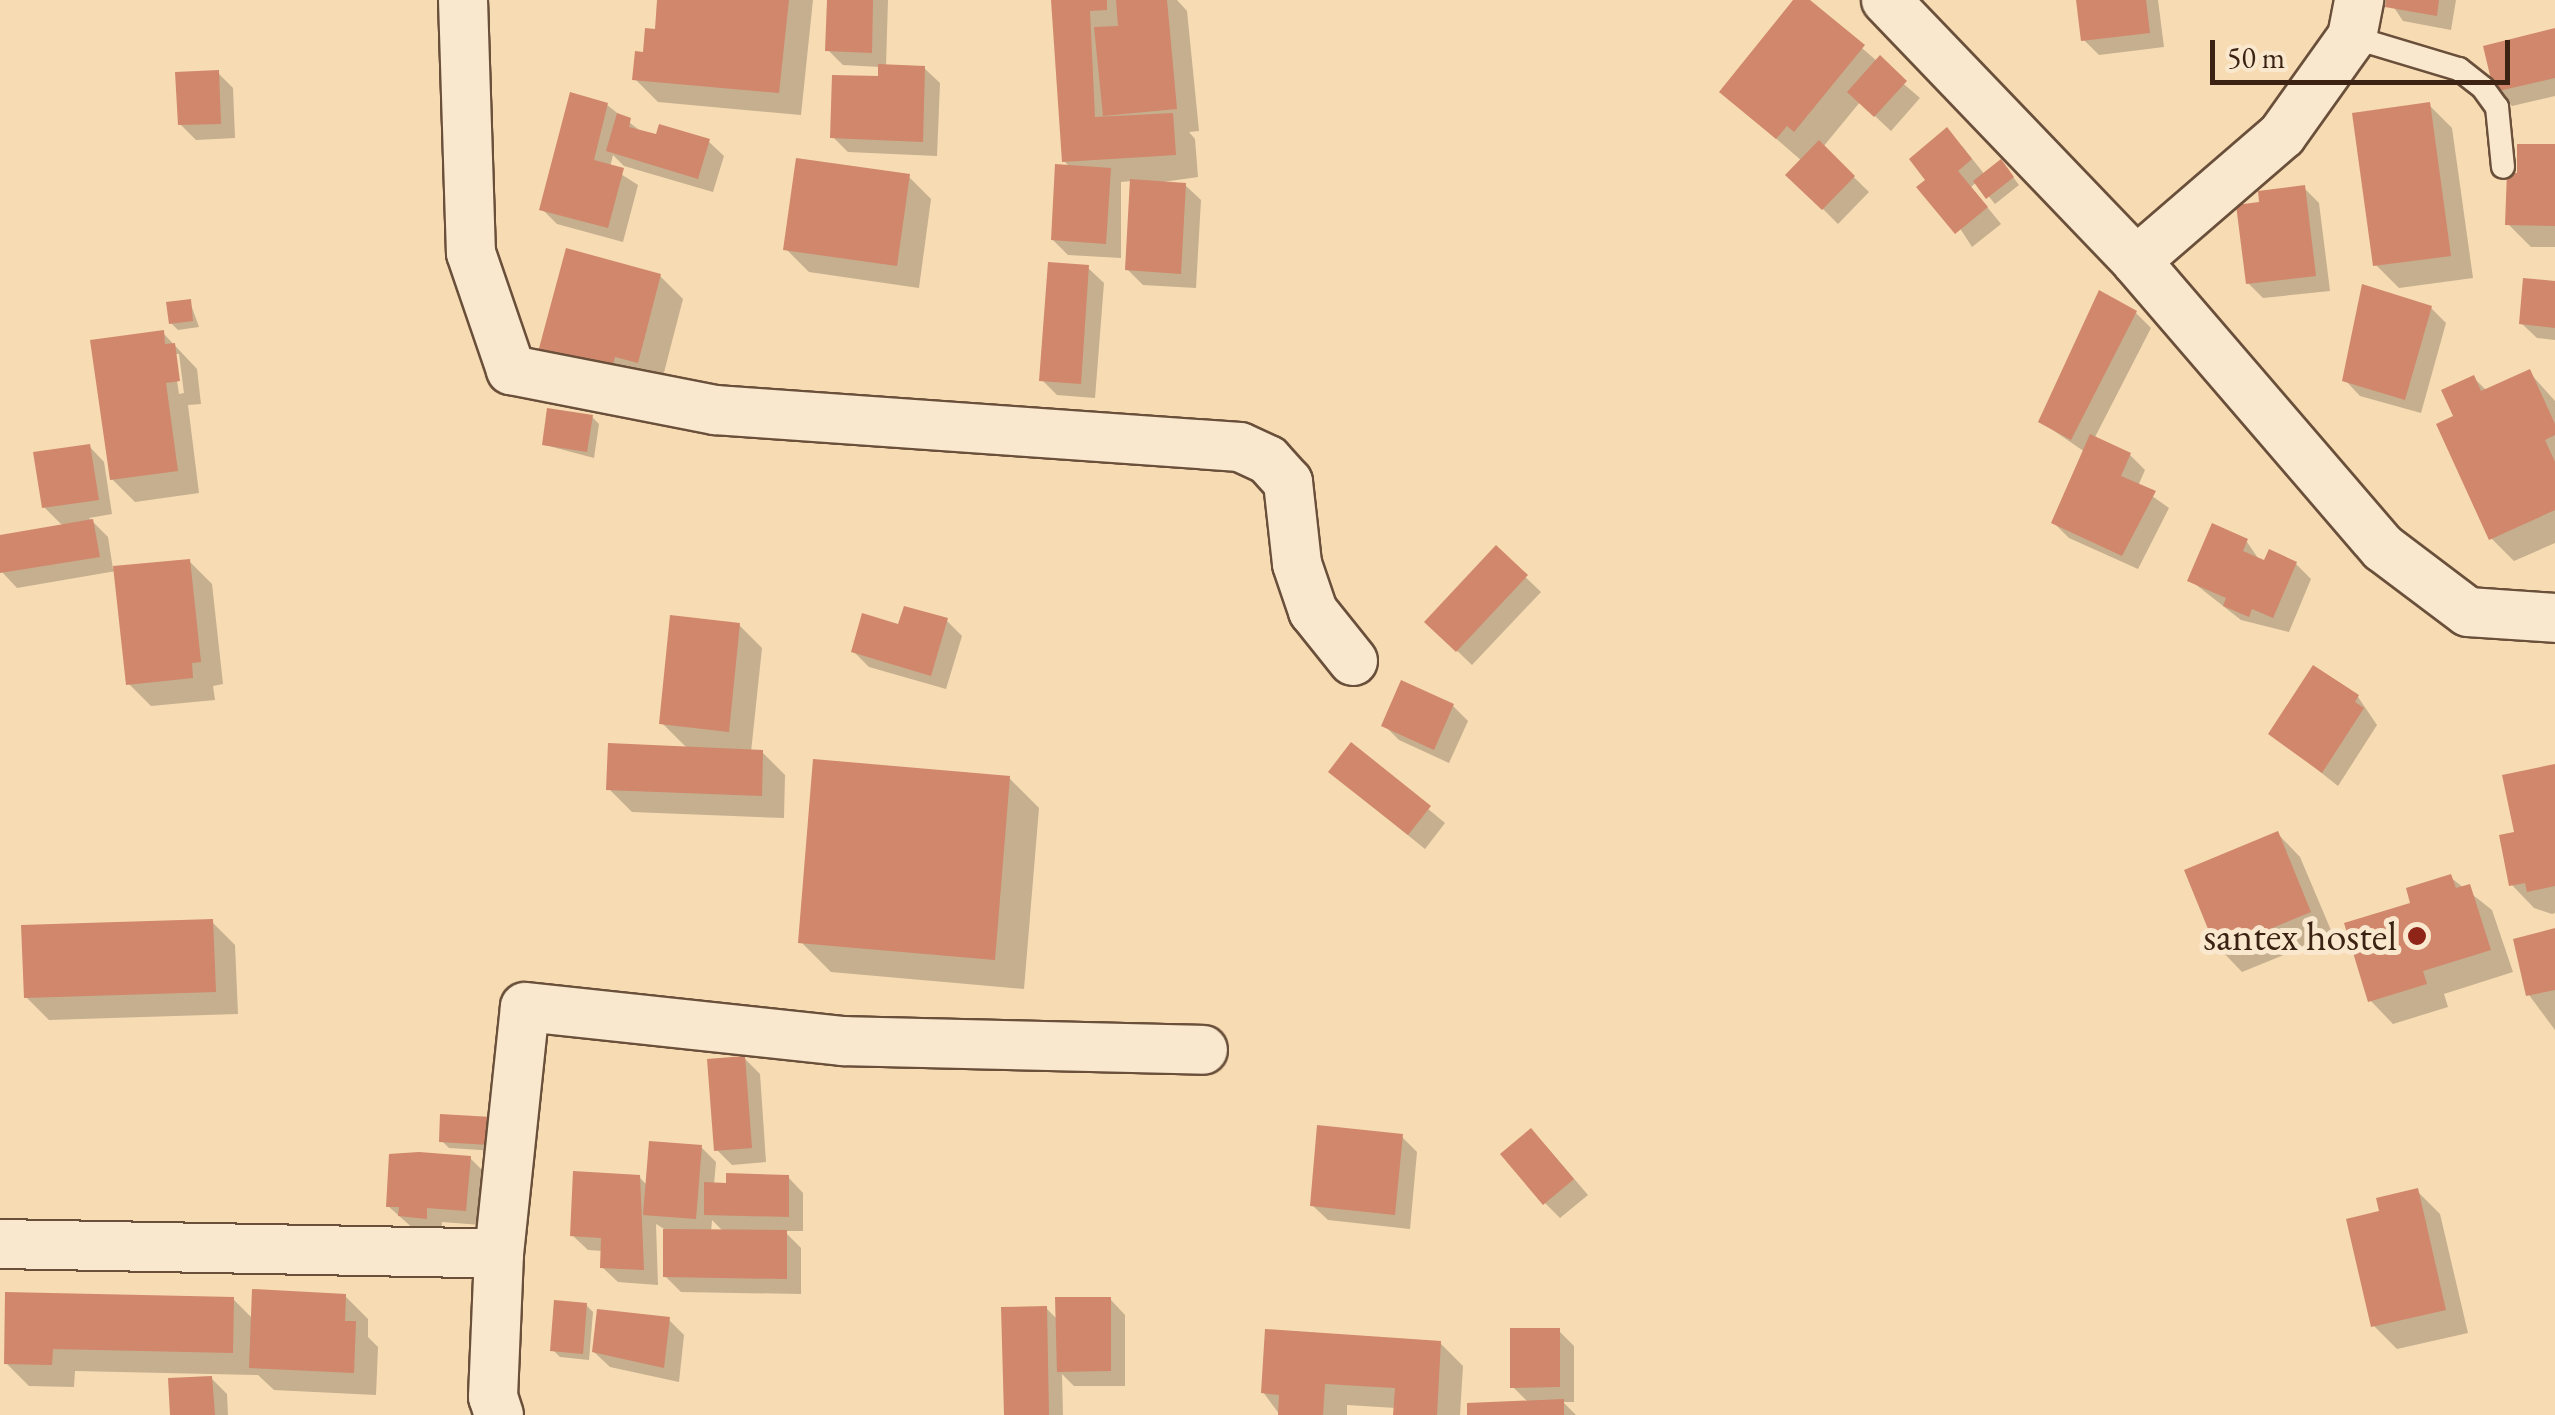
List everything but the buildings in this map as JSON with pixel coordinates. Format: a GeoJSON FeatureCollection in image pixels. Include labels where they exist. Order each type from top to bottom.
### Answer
{"type":"FeatureCollection","features":[{"type":"Feature","properties":{"kind":"street"},"geometry":{"type":"LineString","coordinates":[[463,0],[470,253],[511,370],[716,410],[1240,447],[1268,460],[1288,482],[1297,564],[1313,611],[1353,661]]}},
{"type":"Feature","properties":{"kind":"street"},"geometry":{"type":"LineString","coordinates":[[1886,0],[2136,261],[2383,548],[2468,612],[2555,618]]}},
{"type":"Feature","properties":{"kind":"street"},"geometry":{"type":"LineString","coordinates":[[2136,261],[2282,135],[2356,19]]}},
{"type":"Feature","properties":{"kind":"street"},"geometry":{"type":"LineString","coordinates":[[499,1415],[493,1398],[498,1254],[525,1007],[843,1041],[1204,1050]]}},
{"type":"Feature","properties":{"kind":"street"},"geometry":{"type":"LineString","coordinates":[[0,1244],[498,1254]]}},
{"type":"Feature","properties":{"kind":"lane"},"geometry":{"type":"LineString","coordinates":[[2356,19],[2459,68],[2484,88],[2498,108],[2503,168]]}},
{"type":"Feature","properties":{"kind":"place","name":"santex hostel"},"geometry":{"type":"Point","coordinates":[2417,936]}}]}
